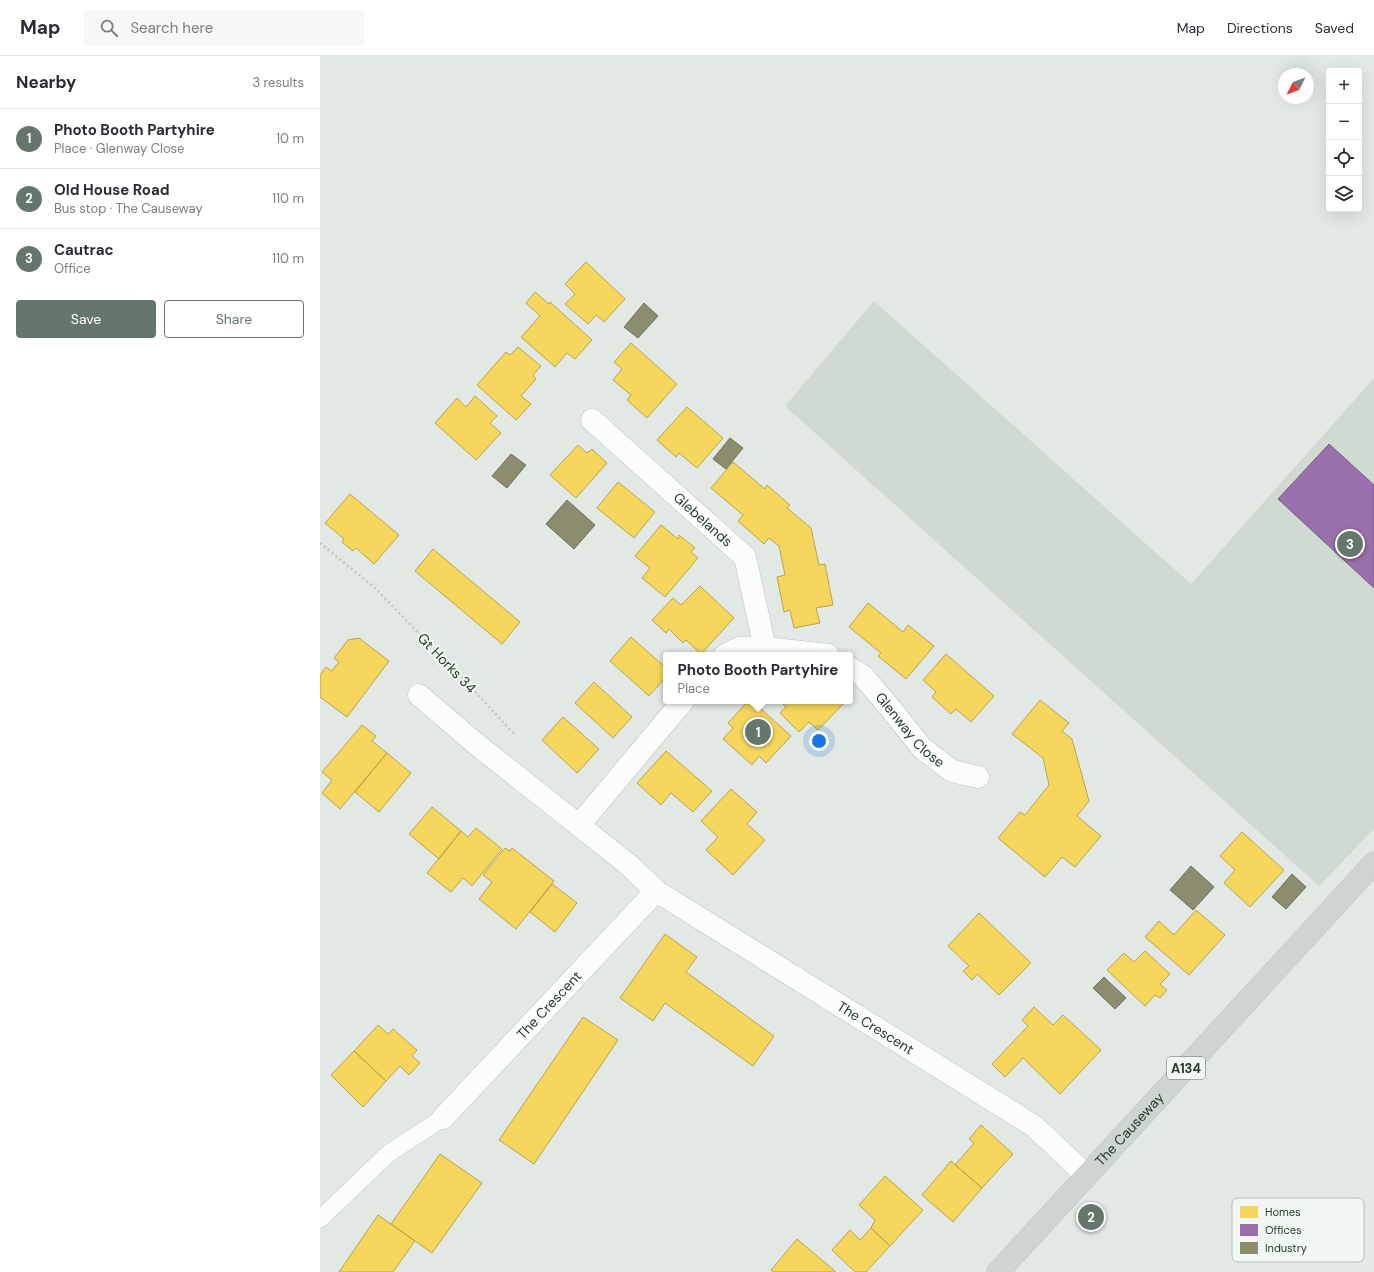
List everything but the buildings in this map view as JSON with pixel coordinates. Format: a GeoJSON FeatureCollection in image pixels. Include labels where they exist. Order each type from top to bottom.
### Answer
{"type":"FeatureCollection","features":[{"type":"Feature","properties":{"kind":"main road","name":"The Causeway"},"geometry":{"type":"LineString","coordinates":[[998,1272],[1374,863]]}},
{"type":"Feature","properties":{"kind":"street","name":"Glebelands"},"geometry":{"type":"LineString","coordinates":[[592,420],[745,557],[765,648]]}},
{"type":"Feature","properties":{"kind":"street"},"geometry":{"type":"LineString","coordinates":[[731,652],[739,648],[765,648],[801,652]]}},
{"type":"Feature","properties":{"kind":"street","name":"Glenway Close"},"geometry":{"type":"LineString","coordinates":[[853,670],[863,676],[922,748],[952,771],[978,777]]}},
{"type":"Feature","properties":{"kind":"street","name":"The Crescent"},"geometry":{"type":"LineString","coordinates":[[419,694],[474,742],[580,824],[630,865],[656,891],[1034,1126],[1087,1176]]}},
{"type":"Feature","properties":{"kind":"street"},"geometry":{"type":"LineString","coordinates":[[580,824],[680,704]]}},
{"type":"Feature","properties":{"kind":"street","name":"The Crescent"},"geometry":{"type":"LineString","coordinates":[[443,1118],[656,891]]}},
{"type":"Feature","properties":{"kind":"lane"},"geometry":{"type":"LineString","coordinates":[[320,1218],[389,1153],[443,1118]]}},
{"type":"Feature","properties":{"kind":"path","name":"Gt Horks 34"},"geometry":{"type":"LineString","coordinates":[[320,543],[374,587],[461,677],[515,736]]}},
{"type":"Feature","properties":{"kind":"shaded area"},"geometry":{"type":"Polygon","coordinates":[[[874,301],[1191,584],[1374,378],[1374,829],[1319,886],[785,406],[874,301]]]}},
{"type":"Feature","properties":{"kind":"place","name":"Cautrac"},"geometry":{"type":"Point","coordinates":[1350,544]}},
{"type":"Feature","properties":{"kind":"place","name":"Photo Booth Partyhire"},"geometry":{"type":"Point","coordinates":[758,732]}},
{"type":"Feature","properties":{"kind":"place","name":"Old House Road"},"geometry":{"type":"Point","coordinates":[1091,1217]}}]}
